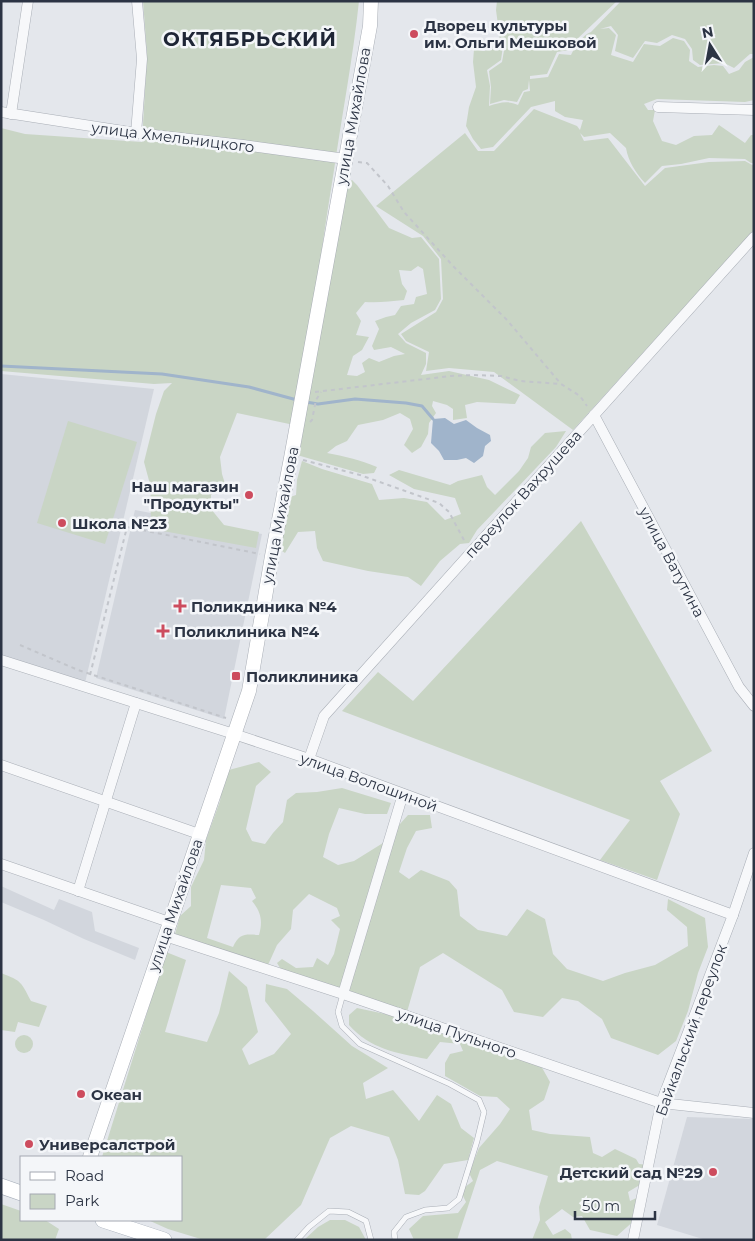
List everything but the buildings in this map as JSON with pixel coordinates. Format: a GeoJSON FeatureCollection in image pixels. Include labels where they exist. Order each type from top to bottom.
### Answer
{"type":"FeatureCollection","features":[{"type":"Feature","properties":{"kind":"main road"},"geometry":{"type":"LineString","coordinates":[[1,1186],[20,1192]]}},
{"type":"Feature","properties":{"kind":"main road"},"geometry":{"type":"LineString","coordinates":[[106,1221],[164,1240]]}},
{"type":"Feature","properties":{"kind":"street"},"geometry":{"type":"LineString","coordinates":[[6,113],[28,1]]}},
{"type":"Feature","properties":{"kind":"street"},"geometry":{"type":"LineString","coordinates":[[136,133],[142,59],[138,1]]}},
{"type":"Feature","properties":{"kind":"street","name":"улица Михайлова"},"geometry":{"type":"LineString","coordinates":[[90,1156],[249,691],[272,556],[370,26],[371,1]]}},
{"type":"Feature","properties":{"kind":"street"},"geometry":{"type":"LineString","coordinates":[[658,107],[754,110]]}},
{"type":"Feature","properties":{"kind":"street","name":"улица Хмельницкого"},"geometry":{"type":"LineString","coordinates":[[6,113],[136,133],[346,159]]}},
{"type":"Feature","properties":{"kind":"street","name":"переулок Вахрушева"},"geometry":{"type":"LineString","coordinates":[[308,759],[324,716],[754,237]]}},
{"type":"Feature","properties":{"kind":"street","name":"улица Ватутина"},"geometry":{"type":"LineString","coordinates":[[594,415],[739,687],[754,706]]}},
{"type":"Feature","properties":{"kind":"street","name":"улица Волошиной"},"geometry":{"type":"LineString","coordinates":[[1,660],[136,703],[236,728],[308,759],[733,915]]}},
{"type":"Feature","properties":{"kind":"street"},"geometry":{"type":"LineString","coordinates":[[78,891],[136,703]]}},
{"type":"Feature","properties":{"kind":"street"},"geometry":{"type":"LineString","coordinates":[[1,766],[199,834]]}},
{"type":"Feature","properties":{"kind":"street"},"geometry":{"type":"LineString","coordinates":[[343,994],[403,794]]}},
{"type":"Feature","properties":{"kind":"street","name":"Байкальский переулок"},"geometry":{"type":"LineString","coordinates":[[633,1240],[661,1103],[733,915],[754,853]]}},
{"type":"Feature","properties":{"kind":"street","name":"улица Пульного"},"geometry":{"type":"LineString","coordinates":[[1,864],[78,891],[167,929],[343,994],[661,1103],[754,1113]]}},
{"type":"Feature","properties":{"kind":"lane"},"geometry":{"type":"LineString","coordinates":[[343,994],[338,1012],[342,1026],[360,1044],[450,1084],[479,1100],[484,1112],[459,1199],[448,1208],[425,1210],[406,1217],[394,1232],[395,1240]]}},
{"type":"Feature","properties":{"kind":"lane"},"geometry":{"type":"LineString","coordinates":[[297,1240],[309,1227],[329,1211],[348,1212],[366,1220],[371,1240]]}},
{"type":"Feature","properties":{"kind":"path"},"geometry":{"type":"LineString","coordinates":[[346,159],[367,163],[388,186],[404,212],[506,320],[561,384],[580,396],[594,415]]}},
{"type":"Feature","properties":{"kind":"path"},"geometry":{"type":"LineString","coordinates":[[302,398],[321,392],[451,376],[501,376],[520,381],[561,384]]}},
{"type":"Feature","properties":{"kind":"path"},"geometry":{"type":"LineString","coordinates":[[315,407],[316,400],[321,392]]}},
{"type":"Feature","properties":{"kind":"path"},"geometry":{"type":"LineString","coordinates":[[291,458],[310,461],[360,475],[439,503],[449,512],[470,553]]}},
{"type":"Feature","properties":{"kind":"path"},"geometry":{"type":"LineString","coordinates":[[90,674],[127,527],[272,556]]}},
{"type":"Feature","properties":{"kind":"path"},"geometry":{"type":"LineString","coordinates":[[20,645],[78,670],[236,728]]}},
{"type":"Feature","properties":{"kind":"shaded area","name":"Школа №23"},"geometry":{"type":"Polygon","coordinates":[[[1,374],[154,389],[85,683],[1,656],[1,374]]]}},
{"type":"Feature","properties":{"kind":"shaded area","name":"Поликдиника №4"},"geometry":{"type":"Polygon","coordinates":[[[135,510],[262,534],[224,719],[96,678],[135,510]]]}},
{"type":"Feature","properties":{"kind":"shaded area"},"geometry":{"type":"Polygon","coordinates":[[[1,886],[54,910],[59,899],[92,912],[95,931],[139,948],[135,960],[1,902],[1,886]]]}},
{"type":"Feature","properties":{"kind":"shaded area","name":"Детский сад №29"},"geometry":{"type":"Polygon","coordinates":[[[687,1117],[754,1119],[754,1240],[706,1240],[657,1225],[687,1117]]]}},
{"type":"Feature","properties":{"kind":"green space"},"geometry":{"type":"Polygon","coordinates":[[[143,1],[359,1],[351,65],[294,425],[237,413],[220,457],[226,487],[211,495],[211,509],[224,525],[259,532],[256,548],[152,529],[151,488],[144,462],[164,391],[172,383],[154,384],[1,371],[1,128],[25,134],[142,142],[147,54],[143,1]]]}},
{"type":"Feature","properties":{"kind":"green space"},"geometry":{"type":"Polygon","coordinates":[[[497,1],[617,1],[573,43],[569,50],[557,52],[547,74],[530,76],[530,79],[548,77],[559,54],[571,55],[582,38],[591,32],[621,1],[754,1],[754,54],[750,54],[734,68],[724,63],[700,65],[693,60],[692,49],[685,39],[672,35],[657,43],[645,41],[633,58],[615,51],[618,35],[611,26],[600,29],[609,28],[616,35],[611,55],[633,62],[644,44],[660,46],[673,38],[684,41],[690,50],[689,61],[698,67],[723,66],[729,74],[739,70],[745,62],[754,57],[754,100],[745,102],[657,99],[644,104],[648,110],[655,110],[653,121],[662,141],[676,145],[694,136],[712,135],[719,125],[745,143],[751,135],[754,135],[754,163],[745,159],[709,158],[662,166],[645,183],[633,167],[626,148],[610,133],[584,137],[580,133],[584,141],[608,138],[645,186],[665,168],[709,162],[745,161],[754,166],[754,230],[573,430],[494,372],[449,368],[426,371],[429,352],[406,341],[401,334],[436,312],[443,299],[441,259],[423,236],[376,206],[465,133],[478,151],[494,151],[534,109],[577,126],[580,130],[583,120],[565,117],[555,111],[555,101],[531,107],[493,147],[481,149],[473,139],[466,126],[469,107],[476,87],[473,62],[474,49],[484,51],[503,46],[501,60],[487,70],[490,86],[489,106],[507,102],[518,105],[524,92],[530,91],[529,80],[528,89],[523,91],[517,102],[504,100],[490,104],[491,87],[489,71],[502,62],[505,45],[491,48],[500,40],[496,10],[497,1]]]}},
{"type":"Feature","properties":{"kind":"green space"},"geometry":{"type":"Polygon","coordinates":[[[352,180],[389,228],[412,238],[421,237],[439,259],[441,299],[435,310],[411,323],[398,334],[406,343],[426,353],[426,364],[421,375],[449,371],[489,380],[520,395],[515,404],[477,402],[465,405],[467,418],[453,420],[453,409],[433,401],[432,406],[436,413],[429,423],[428,434],[421,447],[412,453],[404,445],[413,429],[410,419],[400,413],[383,420],[358,425],[347,441],[327,453],[352,458],[377,467],[374,473],[363,474],[297,455],[295,448],[301,444],[303,421],[346,185],[352,180]],[[418,266],[411,271],[399,270],[402,284],[407,291],[404,300],[365,302],[356,313],[361,321],[356,335],[369,337],[362,350],[353,356],[347,375],[357,376],[365,372],[362,363],[369,358],[379,362],[405,354],[391,347],[374,350],[372,346],[379,329],[375,321],[395,315],[401,306],[414,304],[416,297],[427,294],[423,269],[418,266]]]}},
{"type":"Feature","properties":{"kind":"green space"},"geometry":{"type":"Polygon","coordinates":[[[68,421],[137,442],[105,544],[37,523],[68,421]]]}},
{"type":"Feature","properties":{"kind":"green space"},"geometry":{"type":"Polygon","coordinates":[[[566,431],[556,447],[477,530],[469,543],[460,544],[440,561],[421,586],[408,577],[368,571],[323,561],[317,548],[315,531],[298,532],[285,553],[279,549],[290,497],[296,495],[297,480],[302,461],[372,484],[379,500],[404,498],[427,502],[445,520],[461,514],[455,498],[414,489],[389,475],[399,470],[450,485],[482,475],[487,487],[495,495],[519,471],[528,458],[531,447],[545,433],[566,431]]]}},
{"type":"Feature","properties":{"kind":"green space"},"geometry":{"type":"Polygon","coordinates":[[[581,521],[712,751],[660,781],[680,814],[657,880],[600,860],[630,820],[342,711],[378,672],[413,701],[581,521]]]}},
{"type":"Feature","properties":{"kind":"green space"},"geometry":{"type":"Polygon","coordinates":[[[259,762],[271,772],[256,786],[246,829],[252,841],[265,844],[283,822],[287,800],[296,793],[342,788],[391,803],[387,814],[365,814],[339,808],[323,857],[338,865],[354,861],[383,843],[408,815],[430,815],[432,828],[416,831],[407,848],[399,872],[409,879],[421,870],[449,881],[457,890],[460,916],[478,930],[507,936],[527,909],[545,919],[553,954],[567,969],[603,981],[655,965],[688,946],[687,927],[667,910],[668,899],[705,918],[708,947],[698,973],[688,1011],[676,1041],[658,1055],[611,1038],[602,1019],[578,1001],[562,998],[543,1017],[514,1012],[502,990],[443,953],[420,967],[407,1012],[282,971],[277,963],[282,959],[296,968],[313,967],[317,958],[328,965],[334,954],[340,929],[331,920],[340,916],[337,908],[309,894],[293,910],[291,929],[277,945],[268,965],[175,934],[180,916],[191,906],[191,887],[204,860],[206,840],[220,801],[225,771],[259,762]],[[221,885],[207,938],[233,947],[235,942],[243,935],[259,935],[260,917],[252,901],[256,898],[251,888],[221,885]]]}},
{"type":"Feature","properties":{"kind":"green space"},"geometry":{"type":"Polygon","coordinates":[[[166,952],[186,960],[165,1032],[207,1042],[219,1013],[229,971],[247,987],[258,1032],[242,1049],[249,1065],[274,1054],[291,1034],[265,1001],[266,984],[287,989],[352,1046],[388,1068],[363,1083],[366,1099],[393,1090],[419,1121],[437,1095],[451,1104],[461,1128],[474,1138],[468,1160],[444,1164],[425,1191],[419,1195],[405,1194],[398,1160],[389,1137],[351,1126],[330,1138],[301,1205],[264,1240],[204,1240],[168,1229],[150,1221],[182,1221],[182,1156],[102,1156],[166,952]]]}},
{"type":"Feature","properties":{"kind":"green space"},"geometry":{"type":"Polygon","coordinates":[[[1,973],[20,983],[31,1001],[47,1006],[39,1027],[18,1022],[15,1032],[1,1030],[1,973]]]}},
{"type":"Feature","properties":{"kind":"green space"},"geometry":{"type":"Polygon","coordinates":[[[357,1008],[404,1018],[447,1031],[503,1055],[540,1064],[550,1082],[544,1100],[529,1110],[532,1130],[550,1134],[590,1137],[593,1153],[602,1157],[615,1149],[636,1159],[639,1164],[649,1165],[648,1180],[628,1192],[630,1201],[641,1196],[637,1218],[617,1236],[590,1230],[582,1216],[573,1217],[562,1209],[545,1222],[553,1235],[565,1229],[571,1234],[572,1240],[532,1240],[540,1220],[539,1207],[548,1176],[497,1161],[480,1170],[457,1240],[414,1240],[409,1229],[423,1216],[458,1213],[466,1202],[462,1194],[465,1187],[473,1181],[469,1173],[479,1148],[500,1124],[510,1109],[497,1097],[480,1096],[445,1076],[445,1063],[450,1054],[463,1051],[460,1044],[440,1042],[427,1059],[384,1049],[366,1040],[349,1025],[349,1015],[357,1008]]]}},
{"type":"Feature","properties":{"kind":"green space"},"geometry":{"type":"Polygon","coordinates":[[[24,1035],[30,1038],[33,1044],[30,1050],[24,1053],[18,1050],[15,1044],[18,1038],[24,1035]]]}},
{"type":"Feature","properties":{"kind":"green space"},"geometry":{"type":"Polygon","coordinates":[[[1,1204],[20,1211],[20,1221],[47,1221],[59,1229],[55,1240],[1,1240],[1,1204]]]}},
{"type":"Feature","properties":{"kind":"green space"},"geometry":{"type":"Polygon","coordinates":[[[330,1220],[345,1220],[359,1227],[366,1240],[304,1240],[318,1227],[330,1220]]]}},
{"type":"Feature","properties":{"kind":"water"},"geometry":{"type":"Polygon","coordinates":[[[445,418],[454,424],[466,420],[490,435],[491,441],[485,446],[483,456],[474,463],[466,458],[444,460],[431,443],[433,419],[445,418]]]}},
{"type":"Feature","properties":{"kind":"waterway"},"geometry":{"type":"LineString","coordinates":[[1,366],[162,374],[249,387],[297,400]]}},
{"type":"Feature","properties":{"kind":"waterway"},"geometry":{"type":"LineString","coordinates":[[306,402],[318,404],[355,399],[406,403],[422,406],[433,419]]}},
{"type":"Feature","properties":{"kind":"place","name":"Дворец культуры им. Ольги Мешковой"},"geometry":{"type":"Point","coordinates":[414,34]}},
{"type":"Feature","properties":{"kind":"place","name":"Наш магазин \"Продукты\""},"geometry":{"type":"Point","coordinates":[249,495]}},
{"type":"Feature","properties":{"kind":"place","name":"Школа №23"},"geometry":{"type":"Point","coordinates":[62,523]}},
{"type":"Feature","properties":{"kind":"place","name":"Поликдиника №4"},"geometry":{"type":"Point","coordinates":[180,606]}},
{"type":"Feature","properties":{"kind":"place","name":"Поликлиника №4"},"geometry":{"type":"Point","coordinates":[163,631]}},
{"type":"Feature","properties":{"kind":"place","name":"Поликлиника"},"geometry":{"type":"Point","coordinates":[236,676]}},
{"type":"Feature","properties":{"kind":"place","name":"Океан"},"geometry":{"type":"Point","coordinates":[81,1094]}},
{"type":"Feature","properties":{"kind":"place","name":"Универсалстрой"},"geometry":{"type":"Point","coordinates":[29,1144]}},
{"type":"Feature","properties":{"kind":"place","name":"Детский сад №29"},"geometry":{"type":"Point","coordinates":[713,1172]}},
{"type":"Feature","properties":{"kind":"district","name":"ОКТЯБРЬСКИЙ"},"geometry":{"type":"Point","coordinates":[250,39]}}]}
